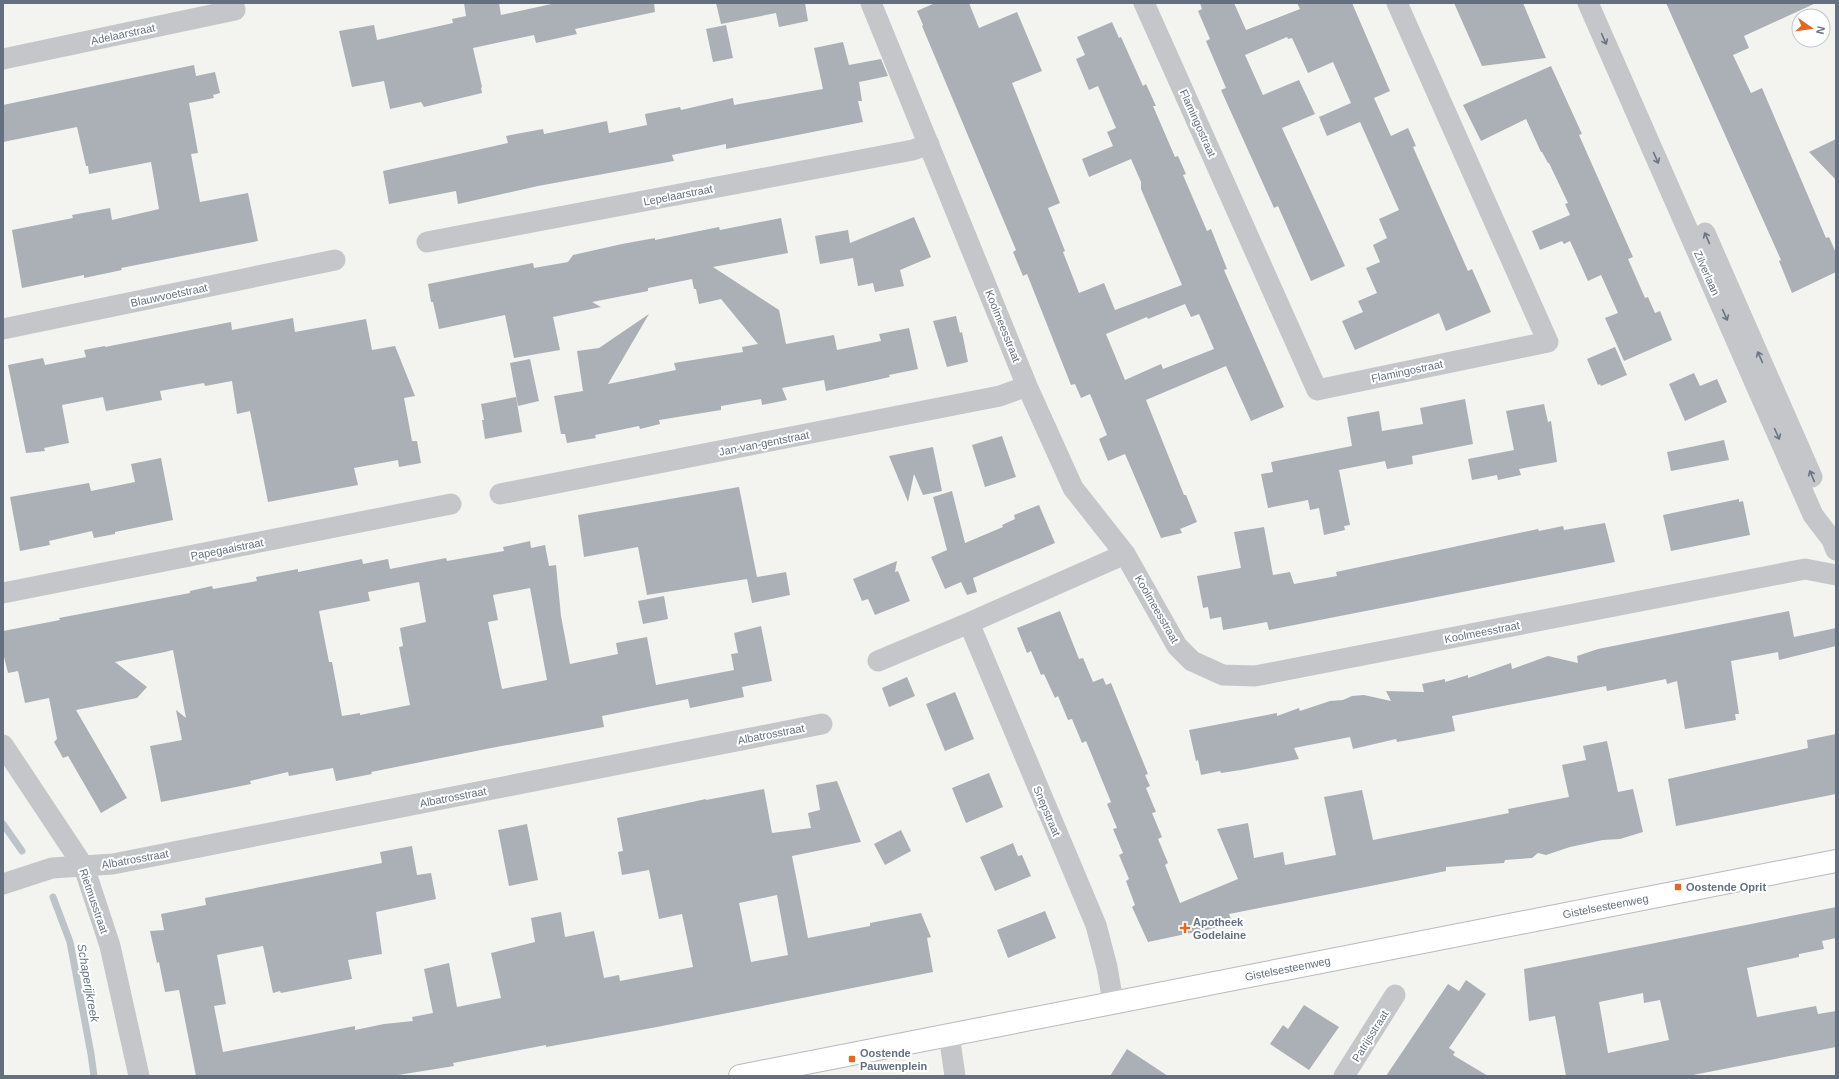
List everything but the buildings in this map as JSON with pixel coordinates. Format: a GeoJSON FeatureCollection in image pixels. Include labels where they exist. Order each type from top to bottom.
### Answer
{"type":"FeatureCollection","features":[{"type":"Feature","properties":{"kind":"main road","name":"Gistelsesteenweg"},"geometry":{"type":"LineString","coordinates":[[740,1076],[1836,861]]}},
{"type":"Feature","properties":{"kind":"street","name":"Adelaarstraat"},"geometry":{"type":"LineString","coordinates":[[3,59],[235,10],[233,3]]}},
{"type":"Feature","properties":{"kind":"street","name":"Koolmeesstraat"},"geometry":{"type":"LineString","coordinates":[[872,3],[1027,386],[1073,488],[1125,554],[1177,646],[1192,661],[1223,675],[1255,676],[1806,569],[1836,575]]}},
{"type":"Feature","properties":{"kind":"street","name":"Flamingostraat"},"geometry":{"type":"LineString","coordinates":[[1144,3],[1317,390],[1548,342],[1397,3]]}},
{"type":"Feature","properties":{"kind":"street","name":"Zilverlaan"},"geometry":{"type":"LineString","coordinates":[[1588,3],[1813,515],[1834,545]]}},
{"type":"Feature","properties":{"kind":"street","name":"Zilverlaan"},"geometry":{"type":"LineString","coordinates":[[1604,3],[1826,510],[1834,545]]}},
{"type":"Feature","properties":{"kind":"street","name":"Lepelaarstraat"},"geometry":{"type":"LineString","coordinates":[[427,242],[913,150],[929,144]]}},
{"type":"Feature","properties":{"kind":"street","name":"Blauwvoetstraat"},"geometry":{"type":"LineString","coordinates":[[3,329],[336,260]]}},
{"type":"Feature","properties":{"kind":"street","name":"Jan-van-gentstraat"},"geometry":{"type":"LineString","coordinates":[[500,494],[1000,396],[1027,386]]}},
{"type":"Feature","properties":{"kind":"street","name":"Papegaaistraat"},"geometry":{"type":"LineString","coordinates":[[3,593],[451,504]]}},
{"type":"Feature","properties":{"kind":"street"},"geometry":{"type":"LineString","coordinates":[[878,660],[969,623],[1125,554]]}},
{"type":"Feature","properties":{"kind":"street","name":"Snepstraat"},"geometry":{"type":"LineString","coordinates":[[969,623],[1096,925],[1107,967],[1113,1002]]}},
{"type":"Feature","properties":{"kind":"street","name":"Albatrosstraat"},"geometry":{"type":"LineString","coordinates":[[3,884],[52,868],[114,864],[822,724]]}},
{"type":"Feature","properties":{"kind":"street","name":"Rietmusstraat"},"geometry":{"type":"LineString","coordinates":[[3,745],[84,867],[110,946],[139,1076]]}},
{"type":"Feature","properties":{"kind":"street","name":"Patrijsstraat"},"geometry":{"type":"LineString","coordinates":[[1344,1076],[1395,995]]}},
{"type":"Feature","properties":{"kind":"street"},"geometry":{"type":"LineString","coordinates":[[949,1035],[955,1076]]}},
{"type":"Feature","properties":{"kind":"waterway","name":"Schaperijkreek"},"geometry":{"type":"LineString","coordinates":[[3,824],[22,851]]}},
{"type":"Feature","properties":{"kind":"waterway","name":"Schaperijkreek"},"geometry":{"type":"LineString","coordinates":[[53,897],[70,942],[94,1076]]}},
{"type":"Feature","properties":{"kind":"place","name":"Oostende Oprit"},"geometry":{"type":"Point","coordinates":[1678,887]}},
{"type":"Feature","properties":{"kind":"place","name":"Apotheek Godelaine"},"geometry":{"type":"Point","coordinates":[1185,928]}},
{"type":"Feature","properties":{"kind":"place","name":"Oostende Pauwenplein"},"geometry":{"type":"Point","coordinates":[852,1059]}}]}
